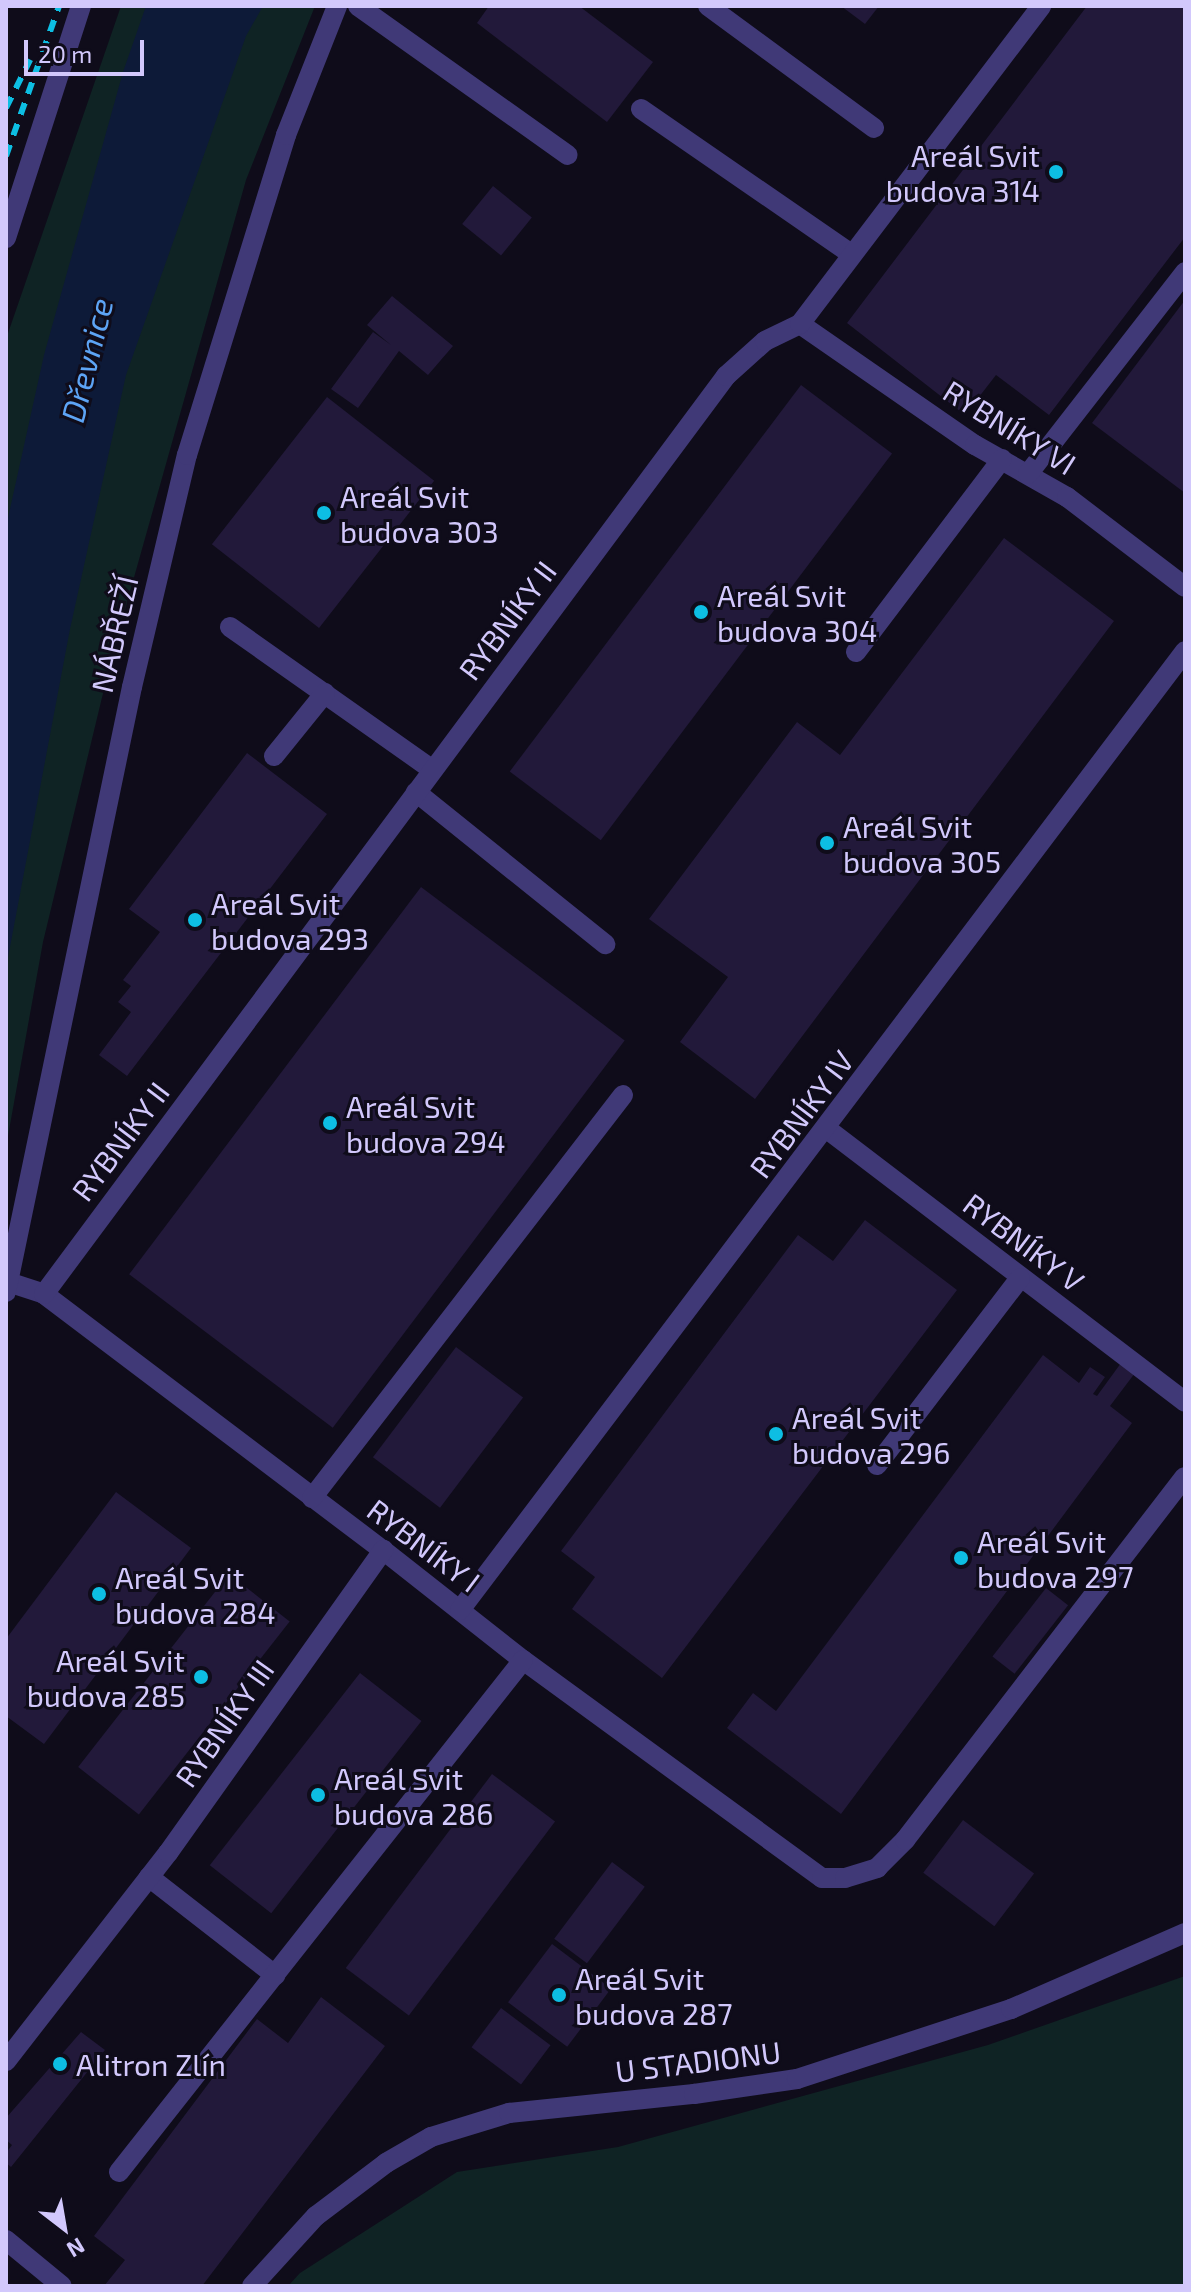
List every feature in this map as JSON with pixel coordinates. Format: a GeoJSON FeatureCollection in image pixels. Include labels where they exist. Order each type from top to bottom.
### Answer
{"type":"FeatureCollection","features":[{"type":"Feature","properties":{"kind":"street"},"geometry":{"type":"LineString","coordinates":[[6,238],[11,204],[81,6]]}},
{"type":"Feature","properties":{"kind":"street","name":"NÁBŘEŽÍ"},"geometry":{"type":"LineString","coordinates":[[7,1287],[132,687],[187,455],[286,135],[337,6]]}},
{"type":"Feature","properties":{"kind":"street"},"geometry":{"type":"LineString","coordinates":[[358,6],[568,155]]}},
{"type":"Feature","properties":{"kind":"street"},"geometry":{"type":"LineString","coordinates":[[708,6],[874,128]]}},
{"type":"Feature","properties":{"kind":"street","name":"RYBNÍKY II"},"geometry":{"type":"LineString","coordinates":[[44,1294],[726,376],[765,341],[800,324],[1041,6]]}},
{"type":"Feature","properties":{"kind":"street"},"geometry":{"type":"LineString","coordinates":[[641,109],[851,254]]}},
{"type":"Feature","properties":{"kind":"street"},"geometry":{"type":"LineString","coordinates":[[1028,474],[1185,272]]}},
{"type":"Feature","properties":{"kind":"street","name":"RYBNÍKY VI"},"geometry":{"type":"LineString","coordinates":[[800,324],[975,445],[1067,497],[1185,587]]}},
{"type":"Feature","properties":{"kind":"street"},"geometry":{"type":"LineString","coordinates":[[856,652],[1002,459]]}},
{"type":"Feature","properties":{"kind":"street"},"geometry":{"type":"LineString","coordinates":[[230,627],[433,770]]}},
{"type":"Feature","properties":{"kind":"street","name":"RYBNÍKY IV"},"geometry":{"type":"LineString","coordinates":[[460,1610],[827,1129],[1185,651]]}},
{"type":"Feature","properties":{"kind":"street"},"geometry":{"type":"LineString","coordinates":[[274,756],[325,693]]}},
{"type":"Feature","properties":{"kind":"street"},"geometry":{"type":"LineString","coordinates":[[416,792],[605,944]]}},
{"type":"Feature","properties":{"kind":"street"},"geometry":{"type":"LineString","coordinates":[[312,1498],[623,1095]]}},
{"type":"Feature","properties":{"kind":"street","name":"RYBNÍKY V"},"geometry":{"type":"LineString","coordinates":[[827,1129],[1185,1402]]}},
{"type":"Feature","properties":{"kind":"street"},"geometry":{"type":"LineString","coordinates":[[877,1465],[1020,1278]]}},
{"type":"Feature","properties":{"kind":"street","name":"RYBNÍKY I"},"geometry":{"type":"LineString","coordinates":[[7,1287],[44,1294],[383,1550],[523,1660],[822,1878],[845,1878],[877,1868],[896,1849],[1185,1477]]}},
{"type":"Feature","properties":{"kind":"street","name":"RYBNÍKY III"},"geometry":{"type":"LineString","coordinates":[[6,2061],[168,1853],[383,1550]]}},
{"type":"Feature","properties":{"kind":"street"},"geometry":{"type":"LineString","coordinates":[[119,2172],[523,1660]]}},
{"type":"Feature","properties":{"kind":"street"},"geometry":{"type":"LineString","coordinates":[[149,1877],[275,1975]]}},
{"type":"Feature","properties":{"kind":"street","name":"U STADIONU"},"geometry":{"type":"LineString","coordinates":[[252,2286],[316,2216],[386,2163],[431,2137],[509,2113],[694,2094],[797,2079],[1011,2009],[1185,1933]]}},
{"type":"Feature","properties":{"kind":"street"},"geometry":{"type":"LineString","coordinates":[[6,2240],[62,2286]]}},
{"type":"Feature","properties":{"kind":"green space"},"geometry":{"type":"Polygon","coordinates":[[[121,6],[315,6],[246,180],[113,652],[43,942],[6,1147],[6,339],[121,6]]]}},
{"type":"Feature","properties":{"kind":"green space"},"geometry":{"type":"Polygon","coordinates":[[[1185,1976],[1185,2286],[288,2286],[300,2273],[457,2172],[618,2147],[988,2045],[1185,1976]]]}},
{"type":"Feature","properties":{"kind":"water","name":"Dřevnice"},"geometry":{"type":"Polygon","coordinates":[[[146,6],[263,6],[246,36],[126,375],[70,629],[6,968],[6,527],[44,355],[123,72],[146,6]]]}},
{"type":"Feature","properties":{"kind":"building"},"geometry":{"type":"Polygon","coordinates":[[[489,6],[579,6],[653,62],[607,122],[477,23],[489,6]]]}},
{"type":"Feature","properties":{"kind":"building"},"geometry":{"type":"Polygon","coordinates":[[[841,6],[879,6],[865,24],[841,6]]]}},
{"type":"Feature","properties":{"kind":"building","name":"Areál Svit budova 314"},"geometry":{"type":"Polygon","coordinates":[[[1087,6],[1185,6],[1185,237],[1049,415],[996,375],[965,415],[847,323],[1087,6]]]}},
{"type":"Feature","properties":{"kind":"building"},"geometry":{"type":"Polygon","coordinates":[[[493,186],[532,217],[501,256],[462,224],[493,186]]]}},
{"type":"Feature","properties":{"kind":"building"},"geometry":{"type":"Polygon","coordinates":[[[392,296],[453,346],[428,375],[399,351],[358,408],[331,389],[373,332],[391,345],[367,325],[392,296]]]}},
{"type":"Feature","properties":{"kind":"building"},"geometry":{"type":"Polygon","coordinates":[[[1185,300],[1185,493],[1092,423],[1185,300]]]}},
{"type":"Feature","properties":{"kind":"building","name":"Areál Svit budova 304"},"geometry":{"type":"Polygon","coordinates":[[[801,385],[892,454],[601,840],[510,772],[801,385]]]}},
{"type":"Feature","properties":{"kind":"building","name":"Areál Svit budova 303"},"geometry":{"type":"Polygon","coordinates":[[[327,397],[434,481],[319,628],[212,544],[327,397]]]}},
{"type":"Feature","properties":{"kind":"building","name":"Areál Svit budova 305"},"geometry":{"type":"Polygon","coordinates":[[[1004,538],[1114,621],[755,1099],[680,1042],[728,977],[649,919],[797,722],[840,755],[1004,538]]]}},
{"type":"Feature","properties":{"kind":"building","name":"Areál Svit budova 293"},"geometry":{"type":"Polygon","coordinates":[[[247,753],[327,814],[127,1076],[99,1055],[131,1012],[118,1002],[131,986],[123,980],[160,932],[129,909],[247,753]]]}},
{"type":"Feature","properties":{"kind":"building"},"geometry":{"type":"Polygon","coordinates":[[[421,887],[625,1040],[333,1428],[129,1274],[421,887]]]}},
{"type":"Feature","properties":{"kind":"building","name":"Areál Svit budova 296"},"geometry":{"type":"Polygon","coordinates":[[[865,1220],[957,1290],[662,1678],[572,1609],[595,1577],[561,1551],[798,1235],[833,1261],[865,1220]]]}},
{"type":"Feature","properties":{"kind":"building"},"geometry":{"type":"Polygon","coordinates":[[[456,1347],[523,1398],[440,1508],[373,1457],[456,1347]]]}},
{"type":"Feature","properties":{"kind":"building","name":"Areál Svit budova 297"},"geometry":{"type":"Polygon","coordinates":[[[1043,1355],[1079,1383],[1090,1367],[1105,1377],[1093,1394],[1097,1396],[1121,1363],[1135,1373],[1110,1406],[1132,1423],[841,1814],[727,1728],[753,1693],[776,1711],[1043,1355]]]}},
{"type":"Feature","properties":{"kind":"building","name":"Areál Svit budova 284"},"geometry":{"type":"Polygon","coordinates":[[[116,1492],[191,1548],[44,1744],[6,1716],[6,1639],[116,1492]]]}},
{"type":"Feature","properties":{"kind":"building","name":"Areál Svit budova 285"},"geometry":{"type":"Polygon","coordinates":[[[229,1574],[290,1621],[139,1814],[78,1767],[229,1574]]]}},
{"type":"Feature","properties":{"kind":"building"},"geometry":{"type":"Polygon","coordinates":[[[1046,1588],[1068,1605],[1015,1674],[992,1657],[1046,1588]]]}},
{"type":"Feature","properties":{"kind":"building","name":"Areál Svit budova 286"},"geometry":{"type":"Polygon","coordinates":[[[360,1673],[421,1721],[271,1913],[210,1865],[360,1673]]]}},
{"type":"Feature","properties":{"kind":"building"},"geometry":{"type":"Polygon","coordinates":[[[492,1774],[555,1822],[409,2016],[346,1968],[492,1774]]]}},
{"type":"Feature","properties":{"kind":"building"},"geometry":{"type":"Polygon","coordinates":[[[963,1820],[1034,1874],[994,1926],[923,1873],[963,1820]]]}},
{"type":"Feature","properties":{"kind":"building"},"geometry":{"type":"Polygon","coordinates":[[[612,1862],[645,1887],[587,1963],[554,1939],[612,1862]]]}},
{"type":"Feature","properties":{"kind":"building","name":"Areál Svit budova 287"},"geometry":{"type":"Polygon","coordinates":[[[552,1944],[611,1989],[567,2047],[508,2002],[552,1944]]]}},
{"type":"Feature","properties":{"kind":"building"},"geometry":{"type":"Polygon","coordinates":[[[321,1997],[385,2046],[202,2286],[104,2286],[125,2260],[94,2236],[257,2019],[288,2043],[321,1997]]]}},
{"type":"Feature","properties":{"kind":"building"},"geometry":{"type":"Polygon","coordinates":[[[501,2008],[551,2045],[521,2084],[472,2047],[501,2008]]]}},
{"type":"Feature","properties":{"kind":"building"},"geometry":{"type":"Polygon","coordinates":[[[81,2032],[105,2050],[11,2167],[6,2163],[6,2153],[12,2145],[6,2140],[6,2118],[81,2032]]]}},
{"type":"Feature","properties":{"kind":"railway"},"geometry":{"type":"LineString","coordinates":[[6,156],[59,6]]}},
{"type":"Feature","properties":{"kind":"railway"},"geometry":{"type":"LineString","coordinates":[[6,108],[30,60]]}},
{"type":"Feature","properties":{"kind":"place","name":"Areál Svit budova 314"},"geometry":{"type":"Point","coordinates":[1056,172]}},
{"type":"Feature","properties":{"kind":"place","name":"Areál Svit budova 303"},"geometry":{"type":"Point","coordinates":[324,513]}},
{"type":"Feature","properties":{"kind":"place","name":"Areál Svit budova 304"},"geometry":{"type":"Point","coordinates":[701,612]}},
{"type":"Feature","properties":{"kind":"place","name":"Areál Svit budova 305"},"geometry":{"type":"Point","coordinates":[827,843]}},
{"type":"Feature","properties":{"kind":"place","name":"Areál Svit budova 293"},"geometry":{"type":"Point","coordinates":[195,920]}},
{"type":"Feature","properties":{"kind":"place","name":"Areál Svit budova 294"},"geometry":{"type":"Point","coordinates":[330,1123]}},
{"type":"Feature","properties":{"kind":"place","name":"Areál Svit budova 296"},"geometry":{"type":"Point","coordinates":[776,1434]}},
{"type":"Feature","properties":{"kind":"place","name":"Areál Svit budova 297"},"geometry":{"type":"Point","coordinates":[961,1558]}},
{"type":"Feature","properties":{"kind":"place","name":"Areál Svit budova 284"},"geometry":{"type":"Point","coordinates":[99,1594]}},
{"type":"Feature","properties":{"kind":"place","name":"Areál Svit budova 285"},"geometry":{"type":"Point","coordinates":[201,1677]}},
{"type":"Feature","properties":{"kind":"place","name":"Areál Svit budova 286"},"geometry":{"type":"Point","coordinates":[318,1795]}},
{"type":"Feature","properties":{"kind":"place","name":"Areál Svit budova 287"},"geometry":{"type":"Point","coordinates":[559,1995]}},
{"type":"Feature","properties":{"kind":"place","name":"Alitron Zlín"},"geometry":{"type":"Point","coordinates":[60,2064]}}]}
